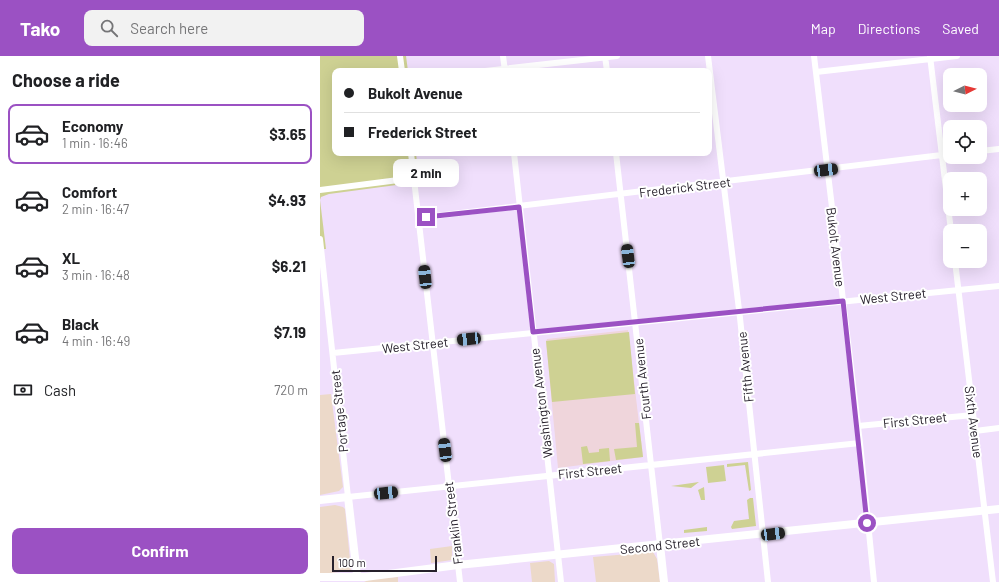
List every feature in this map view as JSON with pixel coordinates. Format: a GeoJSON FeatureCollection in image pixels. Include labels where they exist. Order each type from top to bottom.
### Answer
{"type":"FeatureCollection","features":[{"type":"Feature","properties":{"kind":"street"},"geometry":{"type":"LineString","coordinates":[[400,56],[402,68]]}},
{"type":"Feature","properties":{"kind":"street"},"geometry":{"type":"LineString","coordinates":[[503,56],[505,68]]}},
{"type":"Feature","properties":{"kind":"street"},"geometry":{"type":"LineString","coordinates":[[520,68],[616,56]]}},
{"type":"Feature","properties":{"kind":"street","name":"Fifth Avenue"},"geometry":{"type":"LineString","coordinates":[[708,56],[710,68]]}},
{"type":"Feature","properties":{"kind":"street","name":"Bukolt Avenue"},"geometry":{"type":"LineString","coordinates":[[814,56],[826,170],[860,443],[874,582]]}},
{"type":"Feature","properties":{"kind":"street"},"geometry":{"type":"LineString","coordinates":[[816,72],[957,56]]}},
{"type":"Feature","properties":{"kind":"street"},"geometry":{"type":"LineString","coordinates":[[605,57],[606,68]]}},
{"type":"Feature","properties":{"kind":"street"},"geometry":{"type":"LineString","coordinates":[[930,58],[951,224]]}},
{"type":"Feature","properties":{"kind":"street","name":"Fifth Avenue"},"geometry":{"type":"LineString","coordinates":[[712,88],[739,312],[768,582]]}},
{"type":"Feature","properties":{"kind":"street"},"geometry":{"type":"LineString","coordinates":[[987,150],[999,149]]}},
{"type":"Feature","properties":{"kind":"street","name":"Frederick Street"},"geometry":{"type":"LineString","coordinates":[[419,218],[942,155]]}},
{"type":"Feature","properties":{"kind":"street","name":"Franklin Street"},"geometry":{"type":"LineString","coordinates":[[411,156],[460,582]]}},
{"type":"Feature","properties":{"kind":"street","name":"Washington Avenue"},"geometry":{"type":"LineString","coordinates":[[514,156],[561,582]]}},
{"type":"Feature","properties":{"kind":"street","name":"Fourth Avenue"},"geometry":{"type":"LineString","coordinates":[[616,156],[636,321],[664,582]]}},
{"type":"Feature","properties":{"kind":"street"},"geometry":{"type":"LineString","coordinates":[[320,190],[414,178]]}},
{"type":"Feature","properties":{"kind":"street","name":"Portage Street"},"geometry":{"type":"LineString","coordinates":[[320,240],[358,579]]}},
{"type":"Feature","properties":{"kind":"street","name":"Sixth Avenue"},"geometry":{"type":"LineString","coordinates":[[956,268],[993,582]]}},
{"type":"Feature","properties":{"kind":"street","name":"West Street"},"geometry":{"type":"LineString","coordinates":[[333,353],[636,321],[999,286]]}},
{"type":"Feature","properties":{"kind":"street","name":"First Street"},"geometry":{"type":"LineString","coordinates":[[858,426],[973,415]]}},
{"type":"Feature","properties":{"kind":"street"},"geometry":{"type":"LineString","coordinates":[[976,431],[999,428]]}},
{"type":"Feature","properties":{"kind":"street","name":"First Street"},"geometry":{"type":"LineString","coordinates":[[320,500],[860,443]]}},
{"type":"Feature","properties":{"kind":"street","name":"Second Street"},"geometry":{"type":"LineString","coordinates":[[320,578],[358,579],[365,576],[458,565],[763,535],[999,509]]}},
{"type":"Feature","properties":{"kind":"shaded area"},"geometry":{"type":"Polygon","coordinates":[[[628,330],[643,457],[558,468],[547,339],[628,330]]]}},
{"type":"Feature","properties":{"kind":"shaded area"},"geometry":{"type":"Polygon","coordinates":[[[331,394],[343,487],[339,491],[320,495],[320,395],[331,394]]]}},
{"type":"Feature","properties":{"kind":"shaded area"},"geometry":{"type":"Polygon","coordinates":[[[335,505],[345,509],[351,570],[320,574],[320,507],[335,505]]]}},
{"type":"Feature","properties":{"kind":"shaded area"},"geometry":{"type":"Polygon","coordinates":[[[452,546],[452,560],[431,563],[430,549],[452,546]]]}},
{"type":"Feature","properties":{"kind":"shaded area"},"geometry":{"type":"Polygon","coordinates":[[[653,552],[657,559],[660,582],[596,582],[593,557],[653,552]]]}},
{"type":"Feature","properties":{"kind":"shaded area"},"geometry":{"type":"Polygon","coordinates":[[[549,561],[554,564],[555,582],[532,582],[530,563],[549,561]]]}},
{"type":"Feature","properties":{"kind":"shaded area"},"geometry":{"type":"Polygon","coordinates":[[[398,577],[398,582],[364,582],[371,579],[398,577]]]}},
{"type":"Feature","properties":{"kind":"green space"},"geometry":{"type":"Polygon","coordinates":[[[320,56],[406,56],[408,68],[332,68],[332,156],[416,156],[419,182],[329,194],[321,197],[320,200],[320,56]]]}},
{"type":"Feature","properties":{"kind":"green space"},"geometry":{"type":"Polygon","coordinates":[[[320,200],[326,249],[320,249],[320,200]]]}},
{"type":"Feature","properties":{"kind":"green space"},"geometry":{"type":"Polygon","coordinates":[[[629,332],[635,394],[552,402],[546,341],[629,332]]]}},
{"type":"Feature","properties":{"kind":"green space"},"geometry":{"type":"Polygon","coordinates":[[[635,423],[639,423],[643,457],[616,460],[614,449],[637,447],[635,423]]]}},
{"type":"Feature","properties":{"kind":"green space"},"geometry":{"type":"Polygon","coordinates":[[[587,446],[589,453],[599,452],[599,449],[609,448],[610,461],[583,464],[581,447],[587,446]]]}},
{"type":"Feature","properties":{"kind":"green space"},"geometry":{"type":"Polygon","coordinates":[[[748,462],[751,490],[749,491],[745,465],[727,467],[727,464],[748,462]]]}},
{"type":"Feature","properties":{"kind":"green space"},"geometry":{"type":"Polygon","coordinates":[[[724,465],[726,481],[708,483],[706,467],[724,465]]]}},
{"type":"Feature","properties":{"kind":"green space"},"geometry":{"type":"Polygon","coordinates":[[[699,482],[691,488],[671,486],[699,482]]]}},
{"type":"Feature","properties":{"kind":"green space"},"geometry":{"type":"Polygon","coordinates":[[[704,487],[705,500],[701,500],[698,490],[704,487]]]}},
{"type":"Feature","properties":{"kind":"green space"},"geometry":{"type":"Polygon","coordinates":[[[753,498],[756,526],[732,529],[731,527],[734,521],[749,519],[747,500],[753,498]]]}},
{"type":"Feature","properties":{"kind":"green space"},"geometry":{"type":"Polygon","coordinates":[[[707,527],[707,531],[684,533],[684,530],[707,527]]]}},
{"type":"Feature","properties":{"kind":"route"},"geometry":{"type":"LineString","coordinates":[[426,217],[519,207],[533,332],[843,301],[860,443],[867,523]]}}]}
